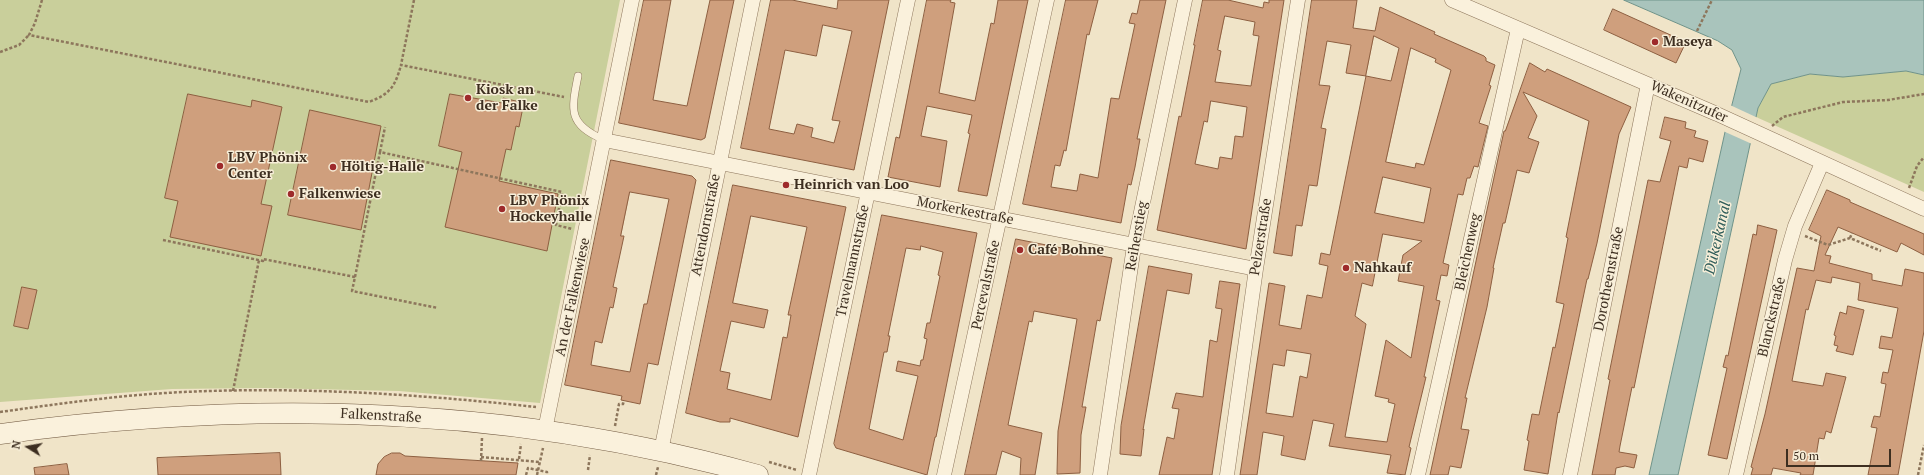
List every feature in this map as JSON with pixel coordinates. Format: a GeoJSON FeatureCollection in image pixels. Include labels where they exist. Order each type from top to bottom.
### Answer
{"type":"FeatureCollection","features":[{"type":"Feature","properties":{"kind":"main road","name":"Falkenstraße"},"geometry":{"type":"LineString","coordinates":[[0,434],[72,424],[235,413],[342,413],[427,417],[758,475]]}},
{"type":"Feature","properties":{"kind":"street","name":"An der Falkenwiese"},"geometry":{"type":"LineString","coordinates":[[544,438],[632,0]]}},
{"type":"Feature","properties":{"kind":"street","name":"Attendornstraße"},"geometry":{"type":"LineString","coordinates":[[660,459],[753,0]]}},
{"type":"Feature","properties":{"kind":"street","name":"Travelmannstraße"},"geometry":{"type":"LineString","coordinates":[[809,475],[908,0]]}},
{"type":"Feature","properties":{"kind":"street","name":"Percevalstraße"},"geometry":{"type":"LineString","coordinates":[[944,475],[1047,0]]}},
{"type":"Feature","properties":{"kind":"street","name":"Reiherstieg"},"geometry":{"type":"LineString","coordinates":[[1100,475],[1134,246],[1185,0]]}},
{"type":"Feature","properties":{"kind":"street","name":"Pelzerstraße"},"geometry":{"type":"LineString","coordinates":[[1227,475],[1256,269],[1298,0]]}},
{"type":"Feature","properties":{"kind":"street","name":"Wakenitzufer"},"geometry":{"type":"LineString","coordinates":[[1452,0],[1760,133],[1924,209]]}},
{"type":"Feature","properties":{"kind":"street","name":"Bleichenweg"},"geometry":{"type":"LineString","coordinates":[[1418,475],[1518,29]]}},
{"type":"Feature","properties":{"kind":"street","name":"Dorotheenstraße"},"geometry":{"type":"LineString","coordinates":[[1570,475],[1648,84]]}},
{"type":"Feature","properties":{"kind":"street","name":"Morkerkestraße"},"geometry":{"type":"LineString","coordinates":[[604,140],[1256,269]]}},
{"type":"Feature","properties":{"kind":"street","name":"Blanckstraße"},"geometry":{"type":"LineString","coordinates":[[1736,475],[1784,260],[1794,231],[1822,163]]}},
{"type":"Feature","properties":{"kind":"lane"},"geometry":{"type":"LineString","coordinates":[[578,76],[573,99],[575,118],[583,129],[604,140]]}},
{"type":"Feature","properties":{"kind":"path"},"geometry":{"type":"LineString","coordinates":[[0,52],[19,45],[29,35],[35,23],[42,0]]}},
{"type":"Feature","properties":{"kind":"path"},"geometry":{"type":"LineString","coordinates":[[29,35],[369,102],[390,91],[397,80],[414,0]]}},
{"type":"Feature","properties":{"kind":"path"},"geometry":{"type":"LineString","coordinates":[[1697,31],[1712,0]]}},
{"type":"Feature","properties":{"kind":"path"},"geometry":{"type":"LineString","coordinates":[[401,65],[573,99]]}},
{"type":"Feature","properties":{"kind":"path"},"geometry":{"type":"LineString","coordinates":[[1783,117],[1843,102],[1888,100],[1924,94]]}},
{"type":"Feature","properties":{"kind":"path"},"geometry":{"type":"LineString","coordinates":[[386,127],[352,291],[438,308]]}},
{"type":"Feature","properties":{"kind":"path"},"geometry":{"type":"LineString","coordinates":[[380,152],[562,192],[556,225],[586,232]]}},
{"type":"Feature","properties":{"kind":"path"},"geometry":{"type":"LineString","coordinates":[[1905,199],[1917,166],[1924,157]]}},
{"type":"Feature","properties":{"kind":"path"},"geometry":{"type":"LineString","coordinates":[[1794,231],[1828,246],[1850,238],[1881,251]]}},
{"type":"Feature","properties":{"kind":"path"},"geometry":{"type":"LineString","coordinates":[[1850,238],[1852,233]]}},
{"type":"Feature","properties":{"kind":"path"},"geometry":{"type":"LineString","coordinates":[[163,240],[263,261],[264,259],[355,277]]}},
{"type":"Feature","properties":{"kind":"path"},"geometry":{"type":"LineString","coordinates":[[233,391],[259,260]]}},
{"type":"Feature","properties":{"kind":"path"},"geometry":{"type":"LineString","coordinates":[[0,412],[63,403],[149,394],[233,391],[314,391],[398,395],[549,409]]}},
{"type":"Feature","properties":{"kind":"path"},"geometry":{"type":"LineString","coordinates":[[615,427],[619,404],[623,404],[624,401]]}},
{"type":"Feature","properties":{"kind":"path"},"geometry":{"type":"LineString","coordinates":[[481,461],[482,438]]}},
{"type":"Feature","properties":{"kind":"path"},"geometry":{"type":"LineString","coordinates":[[537,475],[544,438]]}},
{"type":"Feature","properties":{"kind":"path"},"geometry":{"type":"LineString","coordinates":[[519,459],[521,444]]}},
{"type":"Feature","properties":{"kind":"path"},"geometry":{"type":"LineString","coordinates":[[1918,475],[1924,445]]}},
{"type":"Feature","properties":{"kind":"path"},"geometry":{"type":"LineString","coordinates":[[588,470],[590,455]]}},
{"type":"Feature","properties":{"kind":"path"},"geometry":{"type":"LineString","coordinates":[[481,457],[519,459],[540,462]]}},
{"type":"Feature","properties":{"kind":"path"},"geometry":{"type":"LineString","coordinates":[[656,475],[660,459]]}},
{"type":"Feature","properties":{"kind":"path"},"geometry":{"type":"LineString","coordinates":[[526,475],[528,468],[547,472],[547,475]]}},
{"type":"Feature","properties":{"kind":"green space","name":"Falkenwiese"},"geometry":{"type":"Polygon","coordinates":[[[0,0],[620,0],[540,403],[399,391],[264,388],[172,389],[0,402],[0,0]]]}},
{"type":"Feature","properties":{"kind":"green space"},"geometry":{"type":"Polygon","coordinates":[[[1906,71],[1924,75],[1924,192],[1756,117],[1758,108],[1771,84],[1810,74],[1843,77],[1906,71]]]}},
{"type":"Feature","properties":{"kind":"water","name":"Dükerkanal"},"geometry":{"type":"Polygon","coordinates":[[[1624,0],[1924,0],[1924,75],[1906,71],[1843,77],[1810,74],[1771,84],[1758,108],[1678,475],[1649,475],[1725,132],[1741,69],[1732,50],[1718,41],[1624,0]]]}},
{"type":"Feature","properties":{"kind":"pier"},"geometry":{"type":"Polygon","coordinates":[[[1730,105],[1758,118],[1752,144],[1723,131],[1730,105]]]}},
{"type":"Feature","properties":{"kind":"building"},"geometry":{"type":"Polygon","coordinates":[[[644,0],[671,0],[653,100],[687,106],[710,0],[734,0],[705,138],[701,140],[619,123],[644,0]]]}},
{"type":"Feature","properties":{"kind":"building"},"geometry":{"type":"Polygon","coordinates":[[[771,0],[792,0],[837,9],[838,0],[889,0],[854,170],[741,148],[771,0]],[[823,25],[816,56],[785,50],[769,129],[794,134],[797,124],[813,128],[811,137],[834,143],[840,121],[832,120],[852,31],[823,25]]]}},
{"type":"Feature","properties":{"kind":"building"},"geometry":{"type":"Polygon","coordinates":[[[927,0],[951,0],[950,2],[955,3],[939,93],[975,101],[991,23],[994,24],[998,0],[1028,0],[987,196],[958,191],[970,134],[968,133],[972,115],[927,106],[921,136],[947,141],[940,187],[888,177],[896,137],[899,138],[927,0]]]}},
{"type":"Feature","properties":{"kind":"building"},"geometry":{"type":"Polygon","coordinates":[[[1066,0],[1098,0],[1089,35],[1087,34],[1066,151],[1064,150],[1060,166],[1055,165],[1051,187],[1077,191],[1080,174],[1098,178],[1111,98],[1119,99],[1135,24],[1129,23],[1132,13],[1137,14],[1140,0],[1166,0],[1137,139],[1140,139],[1135,167],[1131,185],[1128,184],[1121,223],[1023,204],[1066,0]]]}},
{"type":"Feature","properties":{"kind":"building"},"geometry":{"type":"Polygon","coordinates":[[[1203,0],[1228,0],[1263,8],[1264,2],[1269,3],[1269,0],[1284,0],[1246,249],[1157,230],[1179,116],[1181,117],[1203,0]],[[1225,16],[1218,50],[1221,51],[1215,82],[1251,86],[1259,36],[1253,35],[1255,22],[1225,16]],[[1211,101],[1207,122],[1204,121],[1195,164],[1218,169],[1220,157],[1232,159],[1235,136],[1243,137],[1247,107],[1211,101]]]}},
{"type":"Feature","properties":{"kind":"building"},"geometry":{"type":"Polygon","coordinates":[[[1312,0],[1357,0],[1353,28],[1375,31],[1380,7],[1435,32],[1434,34],[1484,56],[1486,61],[1495,65],[1489,85],[1491,86],[1479,123],[1488,126],[1478,167],[1474,166],[1470,178],[1467,178],[1463,195],[1458,194],[1443,263],[1449,265],[1447,276],[1441,275],[1436,300],[1440,301],[1424,377],[1426,377],[1409,447],[1411,448],[1405,475],[1387,473],[1391,455],[1329,446],[1334,424],[1313,420],[1305,460],[1281,455],[1284,436],[1263,432],[1257,475],[1240,475],[1269,283],[1285,286],[1279,325],[1301,329],[1307,295],[1322,298],[1328,266],[1319,264],[1321,253],[1330,255],[1366,76],[1346,73],[1351,45],[1327,41],[1319,85],[1330,86],[1321,128],[1326,129],[1317,186],[1309,185],[1302,226],[1296,225],[1292,256],[1274,253],[1312,0]],[[1374,36],[1366,76],[1391,81],[1399,48],[1374,36]],[[1411,48],[1386,162],[1415,168],[1416,163],[1424,165],[1451,70],[1435,62],[1436,59],[1411,48]],[[1383,177],[1375,213],[1424,223],[1431,188],[1383,177]],[[1383,234],[1372,286],[1362,283],[1355,316],[1366,324],[1345,437],[1387,442],[1395,404],[1388,402],[1389,399],[1375,396],[1386,340],[1411,358],[1424,286],[1398,281],[1403,255],[1422,241],[1383,234]],[[1287,350],[1284,366],[1273,364],[1266,413],[1293,417],[1300,376],[1307,378],[1311,354],[1287,350]]]}},
{"type":"Feature","properties":{"kind":"building"},"geometry":{"type":"Polygon","coordinates":[[[1613,9],[1686,42],[1676,63],[1604,30],[1613,9]]]}},
{"type":"Feature","properties":{"kind":"building"},"geometry":{"type":"Polygon","coordinates":[[[1530,63],[1545,72],[1547,69],[1631,107],[1619,134],[1597,243],[1587,279],[1559,413],[1558,412],[1548,474],[1524,470],[1529,441],[1527,440],[1532,414],[1539,415],[1553,347],[1555,348],[1564,304],[1556,302],[1568,238],[1566,237],[1589,121],[1523,92],[1537,116],[1528,138],[1539,142],[1529,173],[1517,170],[1505,223],[1503,223],[1493,268],[1487,307],[1465,398],[1467,398],[1461,429],[1469,430],[1461,468],[1450,466],[1448,475],[1430,475],[1504,131],[1530,63]]]}},
{"type":"Feature","properties":{"kind":"building","name":"Höltig-Halle"},"geometry":{"type":"Polygon","coordinates":[[[188,94],[251,107],[252,100],[282,107],[261,204],[272,206],[261,256],[170,237],[178,201],[165,198],[188,94]]]}},
{"type":"Feature","properties":{"kind":"building"},"geometry":{"type":"Polygon","coordinates":[[[450,94],[502,103],[503,98],[520,102],[523,107],[519,127],[516,126],[511,150],[506,149],[499,181],[558,194],[547,251],[445,227],[462,152],[439,146],[450,94]]]}},
{"type":"Feature","properties":{"kind":"building"},"geometry":{"type":"Polygon","coordinates":[[[310,110],[381,126],[361,230],[288,215],[310,110]]]}},
{"type":"Feature","properties":{"kind":"building"},"geometry":{"type":"Polygon","coordinates":[[[1665,117],[1686,122],[1685,128],[1696,131],[1694,137],[1708,141],[1703,162],[1689,158],[1687,168],[1679,166],[1634,388],[1632,387],[1619,452],[1637,455],[1634,468],[1625,466],[1616,468],[1615,475],[1592,475],[1610,380],[1608,379],[1648,180],[1660,182],[1671,141],[1660,138],[1665,117]]]}},
{"type":"Feature","properties":{"kind":"building"},"geometry":{"type":"Polygon","coordinates":[[[611,160],[692,176],[696,180],[658,365],[648,363],[640,404],[621,400],[622,396],[565,385],[611,160]],[[630,192],[621,236],[624,236],[613,287],[617,288],[613,308],[610,307],[602,343],[595,341],[591,365],[630,372],[644,304],[647,304],[669,199],[630,192]]]}},
{"type":"Feature","properties":{"kind":"building"},"geometry":{"type":"Polygon","coordinates":[[[733,185],[846,207],[798,437],[730,418],[730,422],[720,422],[686,413],[733,185]],[[751,216],[733,303],[768,310],[764,328],[731,321],[720,371],[730,373],[727,389],[771,400],[783,337],[787,338],[791,315],[788,315],[807,227],[751,216]]]}},
{"type":"Feature","properties":{"kind":"building"},"geometry":{"type":"Polygon","coordinates":[[[1827,190],[1850,200],[1850,202],[1924,234],[1924,255],[1901,243],[1897,252],[1838,227],[1825,255],[1831,256],[1829,263],[1872,274],[1872,280],[1902,286],[1905,269],[1924,273],[1924,331],[1898,475],[1868,475],[1877,428],[1871,427],[1874,416],[1880,417],[1886,384],[1881,383],[1883,372],[1888,373],[1893,350],[1879,348],[1881,336],[1892,338],[1898,308],[1858,300],[1860,283],[1832,277],[1831,283],[1816,280],[1808,310],[1806,309],[1792,381],[1823,386],[1826,373],[1846,377],[1831,433],[1826,431],[1824,439],[1819,438],[1813,475],[1800,475],[1801,473],[1773,468],[1771,475],[1751,475],[1753,468],[1751,467],[1765,414],[1797,268],[1814,271],[1821,236],[1809,230],[1827,190]]]}},
{"type":"Feature","properties":{"kind":"building"},"geometry":{"type":"Polygon","coordinates":[[[882,215],[977,233],[927,475],[836,448],[834,444],[882,215]],[[921,246],[920,250],[906,248],[888,336],[890,336],[887,352],[884,352],[869,429],[903,440],[918,376],[896,371],[898,361],[920,366],[921,360],[923,360],[927,339],[924,338],[927,323],[930,323],[940,276],[938,275],[943,252],[921,246]]]}},
{"type":"Feature","properties":{"kind":"building"},"geometry":{"type":"Polygon","coordinates":[[[1758,225],[1777,230],[1727,459],[1708,455],[1727,368],[1723,367],[1726,355],[1728,356],[1753,234],[1756,235],[1758,225]]]}},
{"type":"Feature","properties":{"kind":"building"},"geometry":{"type":"Polygon","coordinates":[[[1016,239],[1112,258],[1100,321],[1097,320],[1082,407],[1086,407],[1081,435],[1080,473],[1057,474],[1058,431],[1077,319],[1034,311],[1032,322],[1029,321],[1008,425],[1042,433],[1035,475],[1020,475],[1021,458],[1002,451],[996,475],[965,475],[1016,239]]]}},
{"type":"Feature","properties":{"kind":"building"},"geometry":{"type":"Polygon","coordinates":[[[1149,266],[1192,274],[1189,294],[1167,290],[1143,430],[1144,429],[1141,456],[1120,454],[1121,426],[1149,266]]]}},
{"type":"Feature","properties":{"kind":"building"},"geometry":{"type":"Polygon","coordinates":[[[1220,281],[1240,284],[1212,475],[1159,475],[1167,437],[1174,439],[1179,409],[1172,408],[1176,393],[1203,397],[1210,340],[1217,342],[1222,309],[1216,308],[1220,281]]]}},
{"type":"Feature","properties":{"kind":"building"},"geometry":{"type":"Polygon","coordinates":[[[22,287],[37,290],[28,329],[14,326],[22,287]]]}},
{"type":"Feature","properties":{"kind":"building"},"geometry":{"type":"Polygon","coordinates":[[[1848,306],[1864,310],[1853,355],[1836,351],[1838,346],[1834,345],[1836,336],[1834,335],[1840,312],[1846,314],[1848,306]]]}},
{"type":"Feature","properties":{"kind":"building"},"geometry":{"type":"Polygon","coordinates":[[[280,453],[281,475],[158,475],[157,458],[280,453]]]}},
{"type":"Feature","properties":{"kind":"building"},"geometry":{"type":"Polygon","coordinates":[[[392,453],[400,453],[405,456],[518,463],[516,475],[376,475],[378,464],[384,457],[392,453]]]}},
{"type":"Feature","properties":{"kind":"building"},"geometry":{"type":"Polygon","coordinates":[[[67,464],[69,475],[35,475],[34,468],[67,464]]]}},
{"type":"Feature","properties":{"kind":"place","name":"Maseya"},"geometry":{"type":"Point","coordinates":[1655,42]}},
{"type":"Feature","properties":{"kind":"place","name":"Kiosk an der Falke"},"geometry":{"type":"Point","coordinates":[468,98]}},
{"type":"Feature","properties":{"kind":"place","name":"LBV Phönix Center"},"geometry":{"type":"Point","coordinates":[220,166]}},
{"type":"Feature","properties":{"kind":"place","name":"Höltig-Halle"},"geometry":{"type":"Point","coordinates":[333,167]}},
{"type":"Feature","properties":{"kind":"place","name":"Heinrich van Loo"},"geometry":{"type":"Point","coordinates":[786,185]}},
{"type":"Feature","properties":{"kind":"place","name":"Falkenwiese"},"geometry":{"type":"Point","coordinates":[291,194]}},
{"type":"Feature","properties":{"kind":"place","name":"LBV Phönix Hockeyhalle"},"geometry":{"type":"Point","coordinates":[502,209]}},
{"type":"Feature","properties":{"kind":"place","name":"Café Bohne"},"geometry":{"type":"Point","coordinates":[1020,250]}},
{"type":"Feature","properties":{"kind":"place","name":"Nahkauf"},"geometry":{"type":"Point","coordinates":[1346,268]}}]}
